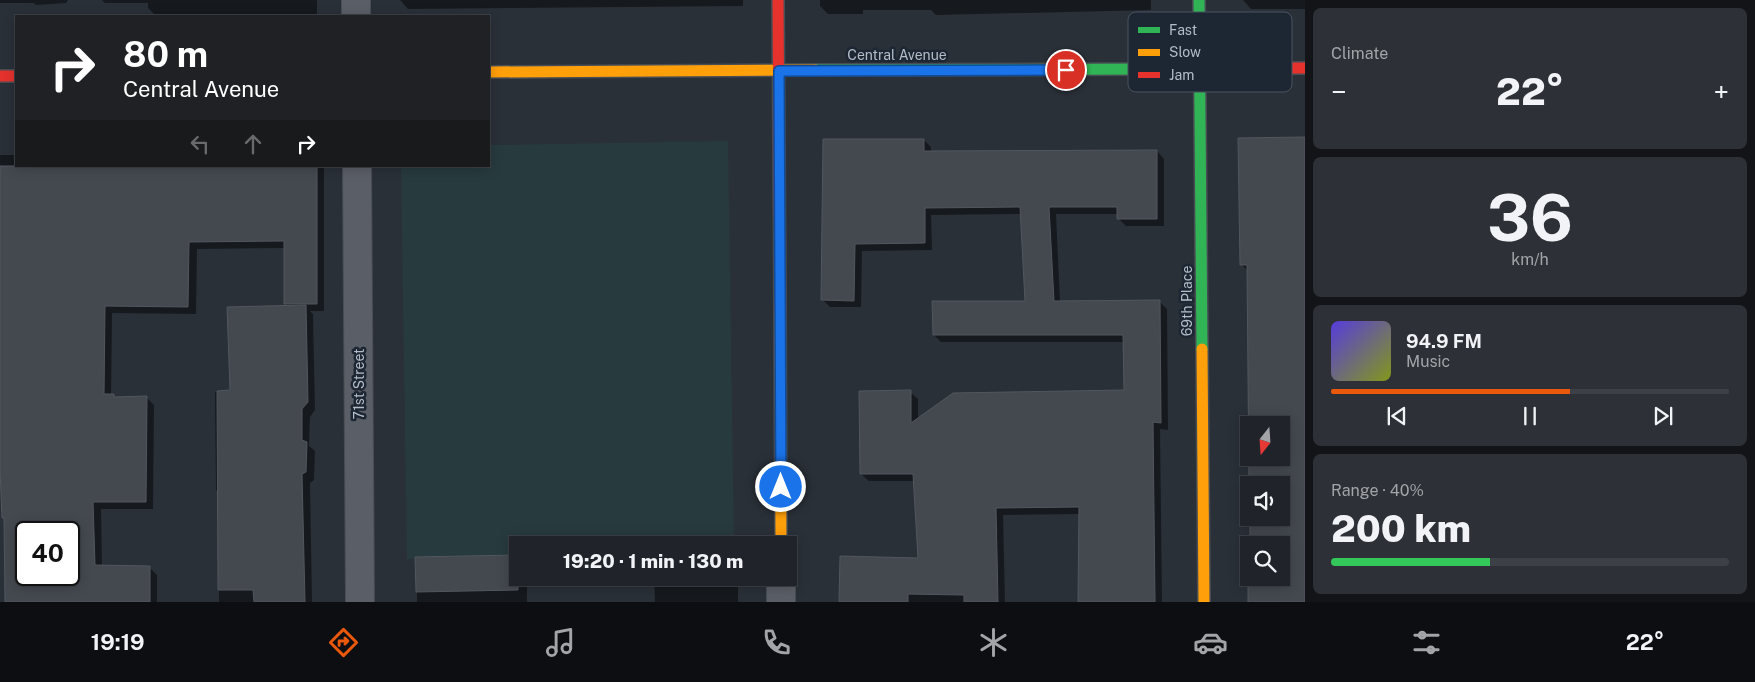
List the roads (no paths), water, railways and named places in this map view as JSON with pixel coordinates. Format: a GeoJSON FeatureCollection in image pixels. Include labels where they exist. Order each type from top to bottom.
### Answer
{"type":"FeatureCollection","features":[{"type":"Feature","properties":{"kind":"street"},"geometry":{"type":"LineString","coordinates":[[356,0],[356,15]]}},
{"type":"Feature","properties":{"kind":"street"},"geometry":{"type":"LineString","coordinates":[[778,0],[781,536]]}},
{"type":"Feature","properties":{"kind":"street","name":"Central Avenue"},"geometry":{"type":"LineString","coordinates":[[1292,68],[1305,68]]}},
{"type":"Feature","properties":{"kind":"street","name":"Central Avenue"},"geometry":{"type":"LineString","coordinates":[[490,72],[1128,69]]}},
{"type":"Feature","properties":{"kind":"street"},"geometry":{"type":"LineString","coordinates":[[0,76],[15,76]]}},
{"type":"Feature","properties":{"kind":"street","name":"69th Place"},"geometry":{"type":"LineString","coordinates":[[1199,92],[1204,602]]}},
{"type":"Feature","properties":{"kind":"street","name":"71st Street"},"geometry":{"type":"LineString","coordinates":[[357,167],[360,602]]}},
{"type":"Feature","properties":{"kind":"street"},"geometry":{"type":"LineString","coordinates":[[781,586],[781,602]]}}]}
